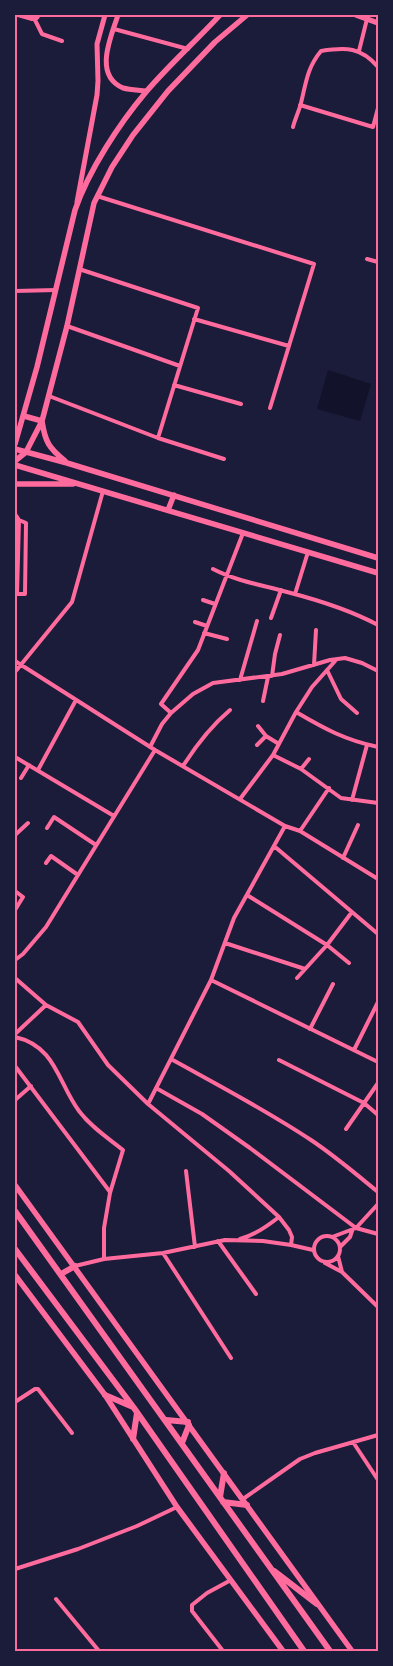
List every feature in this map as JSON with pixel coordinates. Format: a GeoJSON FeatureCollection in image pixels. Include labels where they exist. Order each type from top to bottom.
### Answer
{"type":"FeatureCollection","features":[{"type":"Feature","properties":{"kind":"main road"},"geometry":{"type":"LineString","coordinates":[[15,444],[24,416],[75,210],[83,188],[123,121],[146,91],[220,15]]}},
{"type":"Feature","properties":{"kind":"main road"},"geometry":{"type":"LineString","coordinates":[[247,15],[214,42],[168,91],[133,135],[112,167],[97,196],[67,326],[42,421],[26,452],[15,463],[378,573]]}},
{"type":"Feature","properties":{"kind":"main road"},"geometry":{"type":"LineString","coordinates":[[356,15],[378,23]]}},
{"type":"Feature","properties":{"kind":"main road"},"geometry":{"type":"LineString","coordinates":[[24,416],[42,421]]}},
{"type":"Feature","properties":{"kind":"main road"},"geometry":{"type":"LineString","coordinates":[[42,421],[45,438],[49,446],[67,463]]}},
{"type":"Feature","properties":{"kind":"main road"},"geometry":{"type":"LineString","coordinates":[[15,449],[67,463],[378,558]]}},
{"type":"Feature","properties":{"kind":"main road"},"geometry":{"type":"LineString","coordinates":[[15,484],[81,484]]}},
{"type":"Feature","properties":{"kind":"main road"},"geometry":{"type":"LineString","coordinates":[[168,510],[174,496]]}},
{"type":"Feature","properties":{"kind":"main road"},"geometry":{"type":"LineString","coordinates":[[15,1185],[352,1651]]}},
{"type":"Feature","properties":{"kind":"main road"},"geometry":{"type":"LineString","coordinates":[[15,1211],[330,1651]]}},
{"type":"Feature","properties":{"kind":"main road"},"geometry":{"type":"LineString","coordinates":[[15,1249],[136,1410],[304,1651]]}},
{"type":"Feature","properties":{"kind":"main road"},"geometry":{"type":"LineString","coordinates":[[61,1274],[75,1266]]}},
{"type":"Feature","properties":{"kind":"main road"},"geometry":{"type":"LineString","coordinates":[[15,1274],[105,1395],[177,1507],[283,1651]]}},
{"type":"Feature","properties":{"kind":"main road"},"geometry":{"type":"LineString","coordinates":[[105,1395],[136,1410]]}},
{"type":"Feature","properties":{"kind":"main road"},"geometry":{"type":"LineString","coordinates":[[133,1439],[136,1410]]}},
{"type":"Feature","properties":{"kind":"main road"},"geometry":{"type":"LineString","coordinates":[[166,1420],[188,1423]]}},
{"type":"Feature","properties":{"kind":"main road"},"geometry":{"type":"LineString","coordinates":[[182,1443],[188,1423]]}},
{"type":"Feature","properties":{"kind":"main road"},"geometry":{"type":"LineString","coordinates":[[222,1499],[224,1472]]}},
{"type":"Feature","properties":{"kind":"main road"},"geometry":{"type":"LineString","coordinates":[[222,1499],[247,1505]]}},
{"type":"Feature","properties":{"kind":"main road"},"geometry":{"type":"LineString","coordinates":[[269,1567],[317,1604]]}},
{"type":"Feature","properties":{"kind":"street"},"geometry":{"type":"LineString","coordinates":[[18,15],[34,18],[38,18],[39,15]]}},
{"type":"Feature","properties":{"kind":"street"},"geometry":{"type":"LineString","coordinates":[[75,210],[97,95],[97,44],[105,15]]}},
{"type":"Feature","properties":{"kind":"street"},"geometry":{"type":"LineString","coordinates":[[118,15],[106,58],[106,67],[112,80],[126,88],[146,91]]}},
{"type":"Feature","properties":{"kind":"street"},"geometry":{"type":"LineString","coordinates":[[34,18],[42,34],[62,41]]}},
{"type":"Feature","properties":{"kind":"street"},"geometry":{"type":"LineString","coordinates":[[359,51],[367,19]]}},
{"type":"Feature","properties":{"kind":"street"},"geometry":{"type":"LineString","coordinates":[[114,29],[188,49]]}},
{"type":"Feature","properties":{"kind":"street"},"geometry":{"type":"LineString","coordinates":[[293,126],[305,80],[314,60],[321,51],[347,48],[359,51],[370,58],[378,67]]}},
{"type":"Feature","properties":{"kind":"street"},"geometry":{"type":"LineString","coordinates":[[97,59],[106,58]]}},
{"type":"Feature","properties":{"kind":"street"},"geometry":{"type":"LineString","coordinates":[[300,105],[373,127],[378,108]]}},
{"type":"Feature","properties":{"kind":"street"},"geometry":{"type":"LineString","coordinates":[[97,196],[314,264],[270,408]]}},
{"type":"Feature","properties":{"kind":"street"},"geometry":{"type":"LineString","coordinates":[[367,259],[378,262]]}},
{"type":"Feature","properties":{"kind":"street"},"geometry":{"type":"LineString","coordinates":[[79,269],[198,308],[158,438]]}},
{"type":"Feature","properties":{"kind":"street"},"geometry":{"type":"LineString","coordinates":[[15,291],[56,290]]}},
{"type":"Feature","properties":{"kind":"street"},"geometry":{"type":"LineString","coordinates":[[194,319],[289,346]]}},
{"type":"Feature","properties":{"kind":"street"},"geometry":{"type":"LineString","coordinates":[[67,326],[180,366]]}},
{"type":"Feature","properties":{"kind":"street"},"geometry":{"type":"LineString","coordinates":[[174,384],[241,404]]}},
{"type":"Feature","properties":{"kind":"street"},"geometry":{"type":"LineString","coordinates":[[49,396],[158,438],[224,459]]}},
{"type":"Feature","properties":{"kind":"street"},"geometry":{"type":"LineString","coordinates":[[15,672],[72,602],[103,491]]}},
{"type":"Feature","properties":{"kind":"street"},"geometry":{"type":"LineString","coordinates":[[15,514],[19,520],[26,523],[25,594],[16,594],[19,520]]}},
{"type":"Feature","properties":{"kind":"street"},"geometry":{"type":"LineString","coordinates":[[171,713],[161,704],[198,650],[243,533]]}},
{"type":"Feature","properties":{"kind":"street"},"geometry":{"type":"LineString","coordinates":[[295,594],[308,552]]}},
{"type":"Feature","properties":{"kind":"street"},"geometry":{"type":"LineString","coordinates":[[213,569],[226,576],[295,594],[357,614],[378,625]]}},
{"type":"Feature","properties":{"kind":"street"},"geometry":{"type":"LineString","coordinates":[[271,618],[281,590]]}},
{"type":"Feature","properties":{"kind":"street"},"geometry":{"type":"LineString","coordinates":[[202,600],[215,604]]}},
{"type":"Feature","properties":{"kind":"street"},"geometry":{"type":"LineString","coordinates":[[240,680],[256,621]]}},
{"type":"Feature","properties":{"kind":"street"},"geometry":{"type":"LineString","coordinates":[[195,622],[207,626]]}},
{"type":"Feature","properties":{"kind":"street"},"geometry":{"type":"LineString","coordinates":[[314,665],[316,630]]}},
{"type":"Feature","properties":{"kind":"street"},"geometry":{"type":"LineString","coordinates":[[204,633],[228,639]]}},
{"type":"Feature","properties":{"kind":"street"},"geometry":{"type":"LineString","coordinates":[[263,702],[280,635]]}},
{"type":"Feature","properties":{"kind":"street"},"geometry":{"type":"LineString","coordinates":[[150,747],[162,724],[171,713],[193,694],[213,683],[270,676],[345,658],[362,663],[378,671]]}},
{"type":"Feature","properties":{"kind":"street"},"geometry":{"type":"LineString","coordinates":[[240,799],[273,755],[312,687],[337,659]]}},
{"type":"Feature","properties":{"kind":"street"},"geometry":{"type":"LineString","coordinates":[[15,662],[155,750],[285,826],[300,831],[378,878]]}},
{"type":"Feature","properties":{"kind":"street"},"geometry":{"type":"LineString","coordinates":[[327,670],[341,699],[357,713]]}},
{"type":"Feature","properties":{"kind":"street"},"geometry":{"type":"LineString","coordinates":[[38,770],[76,700]]}},
{"type":"Feature","properties":{"kind":"street"},"geometry":{"type":"LineString","coordinates":[[184,766],[214,723],[230,710]]}},
{"type":"Feature","properties":{"kind":"street"},"geometry":{"type":"LineString","coordinates":[[296,712],[330,732],[378,747]]}},
{"type":"Feature","properties":{"kind":"street"},"geometry":{"type":"LineString","coordinates":[[258,726],[266,736],[279,744]]}},
{"type":"Feature","properties":{"kind":"street"},"geometry":{"type":"LineString","coordinates":[[257,745],[266,736]]}},
{"type":"Feature","properties":{"kind":"street"},"geometry":{"type":"LineString","coordinates":[[352,800],[367,744]]}},
{"type":"Feature","properties":{"kind":"street"},"geometry":{"type":"LineString","coordinates":[[15,960],[23,954],[46,927],[155,750]]}},
{"type":"Feature","properties":{"kind":"street"},"geometry":{"type":"LineString","coordinates":[[273,755],[301,770],[341,798],[378,803]]}},
{"type":"Feature","properties":{"kind":"street"},"geometry":{"type":"LineString","coordinates":[[15,756],[114,816]]}},
{"type":"Feature","properties":{"kind":"street"},"geometry":{"type":"LineString","coordinates":[[301,770],[309,759]]}},
{"type":"Feature","properties":{"kind":"street"},"geometry":{"type":"LineString","coordinates":[[21,778],[29,765]]}},
{"type":"Feature","properties":{"kind":"street"},"geometry":{"type":"LineString","coordinates":[[300,831],[329,788]]}},
{"type":"Feature","properties":{"kind":"street"},"geometry":{"type":"LineString","coordinates":[[47,828],[54,817],[96,845]]}},
{"type":"Feature","properties":{"kind":"street"},"geometry":{"type":"LineString","coordinates":[[15,835],[28,823]]}},
{"type":"Feature","properties":{"kind":"street"},"geometry":{"type":"LineString","coordinates":[[343,858],[358,825]]}},
{"type":"Feature","properties":{"kind":"street"},"geometry":{"type":"LineString","coordinates":[[148,1104],[211,980],[234,918],[285,826]]}},
{"type":"Feature","properties":{"kind":"street"},"geometry":{"type":"LineString","coordinates":[[274,846],[378,934]]}},
{"type":"Feature","properties":{"kind":"street"},"geometry":{"type":"LineString","coordinates":[[46,863],[51,856],[78,875]]}},
{"type":"Feature","properties":{"kind":"street"},"geometry":{"type":"LineString","coordinates":[[15,891],[23,897],[15,910]]}},
{"type":"Feature","properties":{"kind":"street"},"geometry":{"type":"LineString","coordinates":[[247,895],[327,945],[350,963]]}},
{"type":"Feature","properties":{"kind":"street"},"geometry":{"type":"LineString","coordinates":[[297,978],[327,945],[352,912]]}},
{"type":"Feature","properties":{"kind":"street"},"geometry":{"type":"LineString","coordinates":[[225,942],[305,969]]}},
{"type":"Feature","properties":{"kind":"street"},"geometry":{"type":"LineString","coordinates":[[15,978],[46,1005],[78,1022],[108,1065],[148,1104],[229,1171],[279,1217],[289,1230],[292,1237],[291,1245]]}},
{"type":"Feature","properties":{"kind":"street"},"geometry":{"type":"LineString","coordinates":[[211,980],[378,1062]]}},
{"type":"Feature","properties":{"kind":"street"},"geometry":{"type":"LineString","coordinates":[[310,1029],[333,984]]}},
{"type":"Feature","properties":{"kind":"street"},"geometry":{"type":"LineString","coordinates":[[354,1050],[378,1002]]}},
{"type":"Feature","properties":{"kind":"street"},"geometry":{"type":"LineString","coordinates":[[46,1005],[15,1036],[26,1040],[46,1054],[53,1062],[77,1109],[86,1120],[123,1150],[110,1193],[104,1228],[104,1259]]}},
{"type":"Feature","properties":{"kind":"street"},"geometry":{"type":"LineString","coordinates":[[171,1059],[260,1108],[310,1139],[378,1192]]}},
{"type":"Feature","properties":{"kind":"street"},"geometry":{"type":"LineString","coordinates":[[279,1060],[364,1103],[378,1115]]}},
{"type":"Feature","properties":{"kind":"street"},"geometry":{"type":"LineString","coordinates":[[15,1066],[110,1193]]}},
{"type":"Feature","properties":{"kind":"street"},"geometry":{"type":"LineString","coordinates":[[346,1129],[378,1083]]}},
{"type":"Feature","properties":{"kind":"street"},"geometry":{"type":"LineString","coordinates":[[15,1100],[31,1086]]}},
{"type":"Feature","properties":{"kind":"street"},"geometry":{"type":"LineString","coordinates":[[156,1088],[202,1114],[250,1148],[354,1230]]}},
{"type":"Feature","properties":{"kind":"street"},"geometry":{"type":"LineString","coordinates":[[186,1171],[195,1247]]}},
{"type":"Feature","properties":{"kind":"street"},"geometry":{"type":"LineString","coordinates":[[342,1272],[338,1256],[340,1248],[378,1204]]}},
{"type":"Feature","properties":{"kind":"street"},"geometry":{"type":"LineString","coordinates":[[235,1240],[253,1235],[279,1217]]}},
{"type":"Feature","properties":{"kind":"street"},"geometry":{"type":"LineString","coordinates":[[378,1234],[354,1230],[332,1237],[323,1236],[319,1238],[313,1250],[321,1261],[342,1272],[378,1308]]}},
{"type":"Feature","properties":{"kind":"street"},"geometry":{"type":"LineString","coordinates":[[332,1237],[336,1239],[340,1248]]}},
{"type":"Feature","properties":{"kind":"street"},"geometry":{"type":"LineString","coordinates":[[75,1266],[104,1259],[163,1253],[218,1241],[235,1240],[291,1245],[313,1250]]}},
{"type":"Feature","properties":{"kind":"street"},"geometry":{"type":"LineString","coordinates":[[218,1241],[256,1294]]}},
{"type":"Feature","properties":{"kind":"street"},"geometry":{"type":"LineString","coordinates":[[163,1253],[231,1358]]}},
{"type":"Feature","properties":{"kind":"street"},"geometry":{"type":"LineString","coordinates":[[321,1261],[330,1262],[338,1256]]}},
{"type":"Feature","properties":{"kind":"street"},"geometry":{"type":"LineString","coordinates":[[15,1402],[38,1389],[72,1432]]}},
{"type":"Feature","properties":{"kind":"street"},"geometry":{"type":"LineString","coordinates":[[243,1499],[300,1459],[315,1452],[378,1435]]}},
{"type":"Feature","properties":{"kind":"street"},"geometry":{"type":"LineString","coordinates":[[352,1442],[378,1480]]}},
{"type":"Feature","properties":{"kind":"street"},"geometry":{"type":"LineString","coordinates":[[15,1569],[78,1549],[137,1526],[177,1507]]}},
{"type":"Feature","properties":{"kind":"street"},"geometry":{"type":"LineString","coordinates":[[223,1651],[192,1611],[192,1605],[207,1592],[231,1580]]}},
{"type":"Feature","properties":{"kind":"street"},"geometry":{"type":"LineString","coordinates":[[56,1598],[99,1651]]}},
{"type":"Feature","properties":{"kind":"shaded area"},"geometry":{"type":"Polygon","coordinates":[[[328,370],[371,384],[360,421],[317,409],[328,370]]]}}]}
